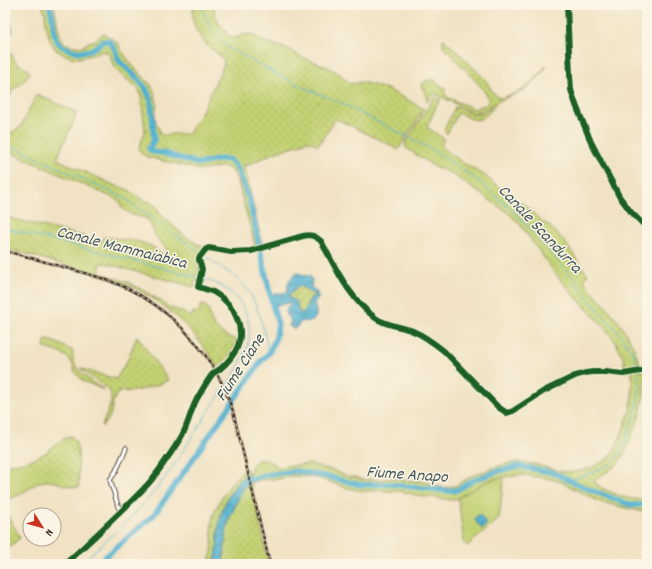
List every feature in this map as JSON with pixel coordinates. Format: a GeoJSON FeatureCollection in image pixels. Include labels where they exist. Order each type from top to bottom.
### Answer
{"type":"FeatureCollection","features":[{"type":"Feature","properties":{"kind":"street"},"geometry":{"type":"LineString","coordinates":[[567,5],[571,90],[576,105],[591,142],[619,196],[631,212],[647,228]]}},
{"type":"Feature","properties":{"kind":"street"},"geometry":{"type":"LineString","coordinates":[[65,564],[149,483],[186,427],[195,402],[211,376],[228,361],[238,345],[240,334],[239,325],[232,309],[213,291],[198,287],[202,269],[199,260],[200,256],[206,249],[209,248],[231,252],[244,252],[256,250],[303,236],[309,235],[317,238],[321,241],[348,290],[370,314],[386,324],[413,331],[436,344],[498,407],[507,413],[513,411],[544,391],[580,375],[593,372],[623,374],[647,370]]}},
{"type":"Feature","properties":{"kind":"street"},"geometry":{"type":"LineString","coordinates":[[120,512],[110,480],[116,472],[126,448]]}},
{"type":"Feature","properties":{"kind":"green space"},"geometry":{"type":"Polygon","coordinates":[[[42,5],[54,5],[59,32],[66,44],[82,47],[88,42],[96,40],[103,33],[118,43],[121,50],[132,65],[150,84],[154,91],[157,104],[155,115],[156,123],[160,134],[162,135],[189,133],[201,113],[224,64],[221,56],[210,48],[198,33],[193,17],[194,5],[214,5],[216,18],[227,34],[232,37],[236,38],[241,35],[251,34],[265,42],[291,50],[301,57],[323,65],[337,72],[350,83],[353,84],[362,82],[389,90],[424,109],[398,150],[337,119],[318,146],[314,143],[306,141],[271,154],[246,166],[243,165],[263,247],[251,249],[255,245],[238,182],[231,170],[227,167],[223,167],[201,170],[147,157],[142,154],[139,149],[145,131],[141,96],[138,88],[119,73],[112,62],[110,55],[106,52],[102,51],[78,58],[70,57],[55,49],[50,40],[46,27],[45,13],[42,5]]]}},
{"type":"Feature","properties":{"kind":"green space"},"geometry":{"type":"Polygon","coordinates":[[[5,9],[13,31],[7,40],[11,54],[15,61],[28,69],[30,73],[19,86],[12,90],[5,102],[5,86],[10,78],[5,72],[5,9]]]}},
{"type":"Feature","properties":{"kind":"green space"},"geometry":{"type":"Polygon","coordinates":[[[443,39],[485,79],[497,97],[502,98],[522,90],[547,66],[536,80],[523,91],[501,100],[478,113],[471,112],[436,94],[432,95],[427,102],[426,95],[421,85],[426,81],[433,79],[446,89],[444,92],[448,98],[475,109],[485,106],[488,101],[482,88],[443,46],[443,39]]]}},
{"type":"Feature","properties":{"kind":"green space"},"geometry":{"type":"Polygon","coordinates":[[[37,94],[77,113],[57,159],[114,185],[129,190],[144,201],[150,202],[156,206],[159,213],[180,232],[191,241],[203,246],[203,249],[196,258],[199,269],[194,287],[108,264],[101,263],[99,273],[128,282],[168,307],[183,312],[190,317],[192,313],[200,311],[202,304],[206,307],[209,310],[211,320],[215,327],[225,335],[236,339],[232,352],[217,368],[206,350],[180,320],[159,303],[137,289],[106,277],[5,249],[5,217],[102,241],[104,237],[144,243],[165,255],[167,253],[166,249],[156,236],[146,218],[129,213],[121,207],[121,203],[116,199],[5,150],[5,131],[7,130],[10,133],[20,128],[37,94]]]}},
{"type":"Feature","properties":{"kind":"green space"},"geometry":{"type":"Polygon","coordinates":[[[435,97],[441,99],[427,127],[444,139],[441,146],[463,163],[484,175],[514,199],[523,203],[542,222],[549,225],[564,241],[588,275],[584,281],[626,333],[641,366],[641,372],[647,371],[647,378],[644,382],[644,394],[640,415],[625,453],[617,464],[595,479],[595,482],[602,488],[631,499],[647,497],[645,501],[647,501],[647,511],[640,511],[600,502],[561,482],[524,475],[504,477],[487,481],[458,498],[451,500],[423,497],[400,491],[362,491],[347,488],[317,478],[289,476],[280,479],[259,480],[251,483],[269,564],[223,564],[228,523],[241,492],[250,483],[248,473],[236,484],[225,503],[220,521],[217,553],[214,564],[208,564],[212,552],[212,520],[217,508],[231,484],[242,472],[247,469],[248,472],[251,472],[251,467],[258,459],[269,461],[278,467],[309,464],[363,480],[394,478],[422,481],[444,488],[455,486],[471,476],[505,464],[516,462],[534,464],[564,472],[579,471],[591,468],[606,460],[612,453],[619,440],[630,411],[632,399],[632,370],[626,372],[623,357],[616,343],[605,328],[555,273],[518,222],[507,212],[452,174],[435,167],[406,148],[405,143],[435,97]]]}},
{"type":"Feature","properties":{"kind":"green space"},"geometry":{"type":"Polygon","coordinates":[[[495,106],[485,116],[478,120],[458,113],[447,134],[444,130],[455,107],[478,115],[495,106]]]}},
{"type":"Feature","properties":{"kind":"green space"},"geometry":{"type":"Polygon","coordinates":[[[300,286],[313,294],[317,294],[310,298],[305,311],[301,313],[298,310],[297,304],[289,298],[293,290],[300,286]]]}},
{"type":"Feature","properties":{"kind":"green space"},"geometry":{"type":"Polygon","coordinates":[[[137,336],[168,380],[140,390],[119,392],[114,400],[110,416],[102,427],[109,408],[111,394],[109,390],[82,370],[81,367],[82,369],[116,379],[127,361],[137,336]]]}},
{"type":"Feature","properties":{"kind":"green space"},"geometry":{"type":"Polygon","coordinates":[[[48,340],[73,351],[73,358],[78,369],[88,379],[104,390],[83,381],[74,371],[71,362],[64,355],[54,350],[44,348],[45,341],[48,340]]]}},
{"type":"Feature","properties":{"kind":"green space"},"geometry":{"type":"Polygon","coordinates":[[[71,436],[75,440],[78,452],[79,487],[45,481],[37,484],[18,496],[5,500],[5,464],[27,461],[37,457],[71,436]]]}},
{"type":"Feature","properties":{"kind":"green space"},"geometry":{"type":"Polygon","coordinates":[[[504,477],[499,519],[467,546],[464,543],[459,505],[460,502],[458,502],[458,498],[487,481],[504,477]]]}},
{"type":"Feature","properties":{"kind":"green space"},"geometry":{"type":"Polygon","coordinates":[[[5,510],[20,538],[5,551],[5,510]]]}},
{"type":"Feature","properties":{"kind":"water"},"geometry":{"type":"Polygon","coordinates":[[[298,273],[311,277],[311,287],[317,292],[319,298],[314,303],[316,316],[314,320],[301,322],[294,329],[289,325],[291,321],[286,312],[290,304],[289,302],[273,307],[270,295],[288,292],[289,281],[298,273]],[[300,286],[293,290],[289,298],[295,301],[299,312],[302,313],[305,311],[310,299],[317,294],[310,293],[300,286]]]}},
{"type":"Feature","properties":{"kind":"water"},"geometry":{"type":"Polygon","coordinates":[[[248,472],[250,483],[241,492],[228,523],[223,564],[214,564],[217,553],[219,527],[223,508],[231,491],[248,472]]]}},
{"type":"Feature","properties":{"kind":"water"},"geometry":{"type":"Polygon","coordinates":[[[479,514],[487,524],[482,529],[474,519],[479,514]]]}},
{"type":"Feature","properties":{"kind":"waterway","name":"Fiume Ciane"},"geometry":{"type":"LineString","coordinates":[[49,5],[58,43],[71,50],[81,52],[90,50],[103,41],[109,41],[114,48],[119,61],[146,89],[151,100],[154,140],[149,149],[153,152],[163,153],[199,164],[222,159],[230,160],[237,168],[249,199],[278,324],[276,337],[269,353],[262,360],[154,515],[97,564]]}},
{"type":"Feature","properties":{"kind":"waterway","name":"Canale Scandurra"},"geometry":{"type":"LineString","coordinates":[[204,5],[204,15],[213,32],[227,47],[300,86],[341,103],[433,150],[479,181],[517,215],[565,268],[622,337],[635,356],[638,371]]}},
{"type":"Feature","properties":{"kind":"waterway"},"geometry":{"type":"LineString","coordinates":[[5,143],[124,198],[201,253]]}},
{"type":"Feature","properties":{"kind":"waterway","name":"Canale Mammaiabica"},"geometry":{"type":"LineString","coordinates":[[5,228],[198,277]]}},
{"type":"Feature","properties":{"kind":"waterway"},"geometry":{"type":"LineString","coordinates":[[203,255],[237,278],[247,289],[260,315],[269,353]]}},
{"type":"Feature","properties":{"kind":"waterway","name":"Canale Mammaiabica"},"geometry":{"type":"LineString","coordinates":[[80,564],[115,533],[140,508],[156,489],[234,374],[245,353],[249,341],[250,330],[248,318],[242,306],[225,288],[214,282],[201,278]]}},
{"type":"Feature","properties":{"kind":"waterway","name":"Canale Scandurra"},"geometry":{"type":"LineString","coordinates":[[571,480],[594,472],[610,464],[617,457],[624,446],[637,407],[640,387],[638,374]]}},
{"type":"Feature","properties":{"kind":"waterway","name":"Fiume Anapo"},"geometry":{"type":"LineString","coordinates":[[244,484],[247,480],[265,475],[296,471],[361,485],[390,484],[447,491],[457,490],[474,480],[498,471],[518,466],[554,473],[588,489],[631,505],[647,504]]}},
{"type":"Feature","properties":{"kind":"railway"},"geometry":{"type":"LineString","coordinates":[[5,251],[94,276],[126,288],[157,306],[184,329],[196,343],[219,377],[233,411],[270,564]]}},
{"type":"Feature","properties":{"kind":"cycle path"},"geometry":{"type":"LineString","coordinates":[[567,5],[571,90],[576,105],[591,142],[619,196],[631,212],[647,228]]}},
{"type":"Feature","properties":{"kind":"cycle path"},"geometry":{"type":"LineString","coordinates":[[65,564],[118,515],[152,479],[183,434],[195,402],[207,381],[227,363],[236,350],[240,334],[237,318],[233,310],[215,293],[198,287],[202,269],[199,258],[206,249],[209,248],[231,252],[251,251],[303,236],[311,235],[315,237],[321,241],[352,295],[366,310],[379,320],[413,331],[433,342],[444,351],[498,407],[507,413],[513,411],[544,391],[575,376],[593,372],[623,374],[647,370]]}}]}
